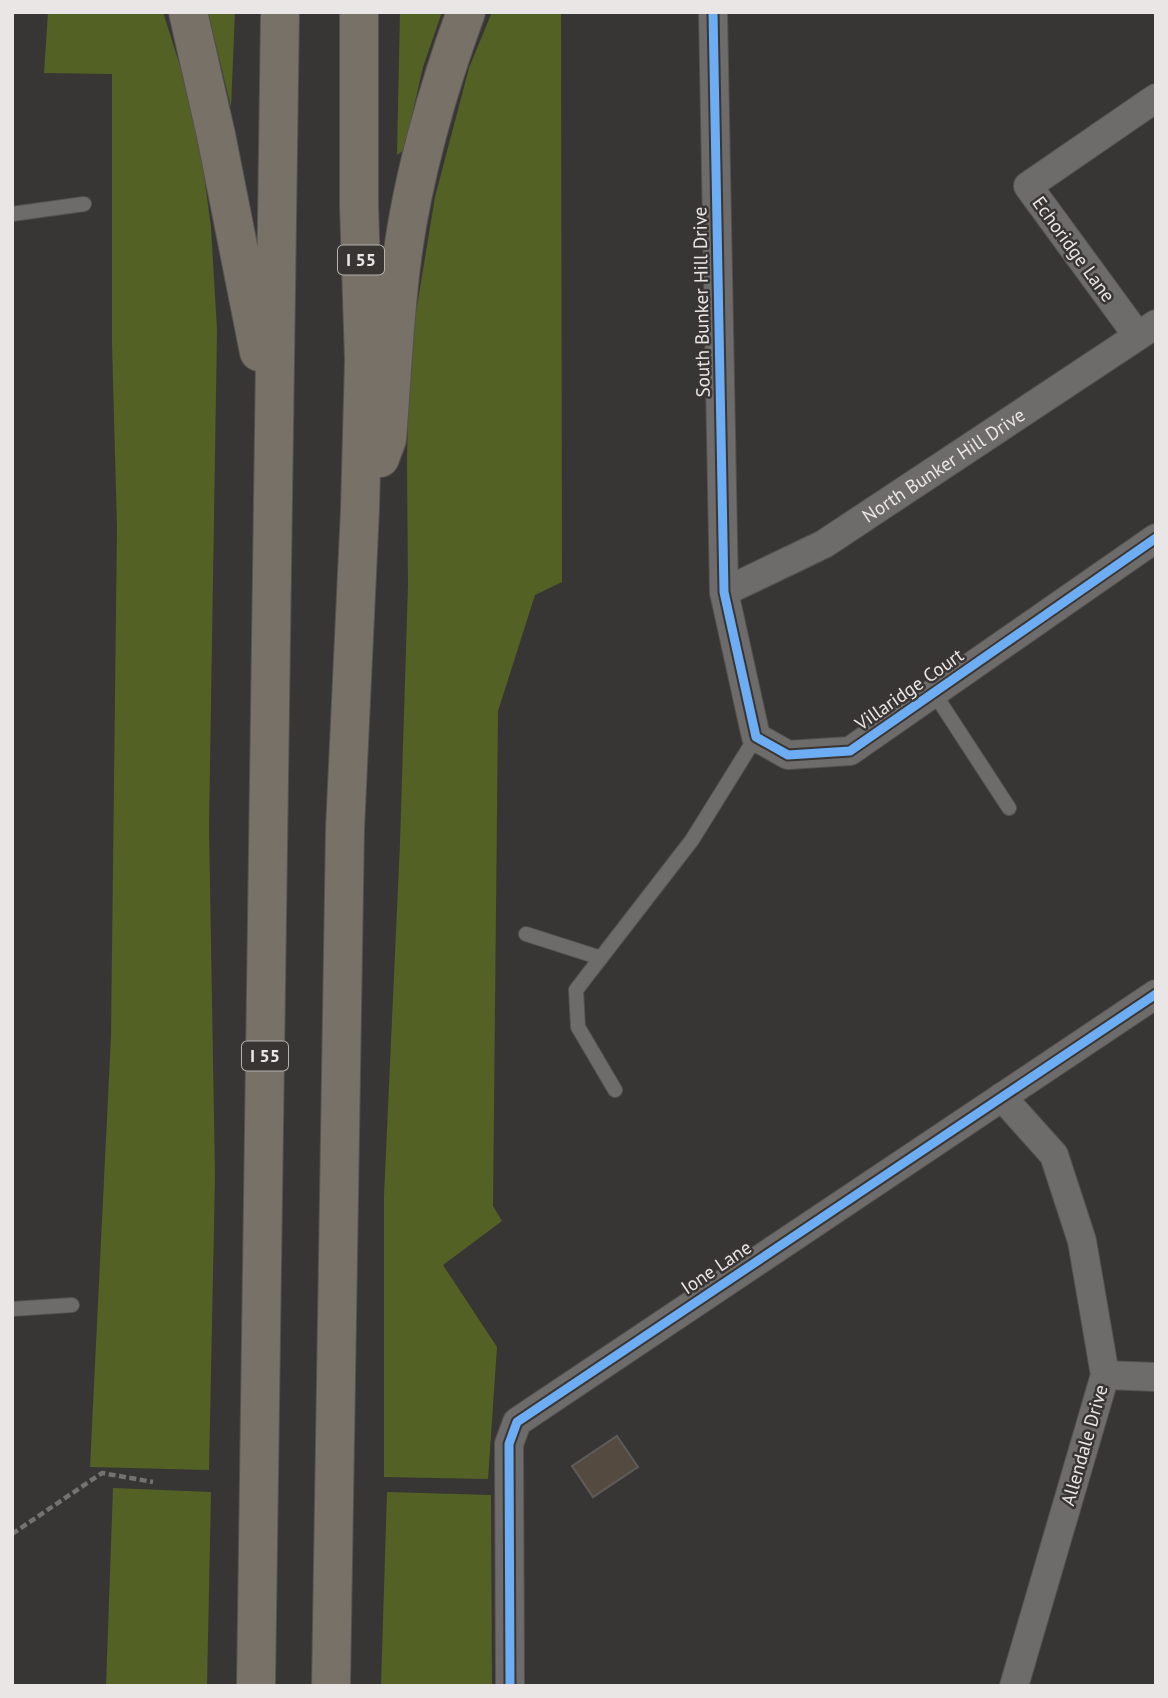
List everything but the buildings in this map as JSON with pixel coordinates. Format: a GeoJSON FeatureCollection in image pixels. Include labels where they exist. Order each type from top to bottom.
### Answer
{"type":"FeatureCollection","features":[{"type":"Feature","properties":{"kind":"highway"},"geometry":{"type":"LineString","coordinates":[[188,12],[216,135],[274,426]]}},
{"type":"Feature","properties":{"kind":"highway","name":"I 55"},"geometry":{"type":"LineString","coordinates":[[256,1686],[280,12]]}},
{"type":"Feature","properties":{"kind":"highway","name":"I 55"},"geometry":{"type":"LineString","coordinates":[[331,1686],[345,829],[364,360],[359,205],[359,12]]}},
{"type":"Feature","properties":{"kind":"highway"},"geometry":{"type":"LineString","coordinates":[[360,509],[387,439],[402,258],[423,151],[453,46],[466,12]]}},
{"type":"Feature","properties":{"kind":"street","name":"South Bunker Hill Drive"},"geometry":{"type":"LineString","coordinates":[[713,12],[724,592]]}},
{"type":"Feature","properties":{"kind":"street","name":"Echoridge Lane"},"geometry":{"type":"LineString","coordinates":[[1147,329],[1028,186],[1156,97]]}},
{"type":"Feature","properties":{"kind":"street","name":"North Bunker Hill Drive"},"geometry":{"type":"LineString","coordinates":[[724,592],[824,544],[1147,329]]}},
{"type":"Feature","properties":{"kind":"street","name":"Villaridge Court"},"geometry":{"type":"LineString","coordinates":[[756,737],[788,755],[850,751],[1156,538]]}},
{"type":"Feature","properties":{"kind":"street"},"geometry":{"type":"LineString","coordinates":[[724,592],[756,737]]}},
{"type":"Feature","properties":{"kind":"street","name":"Ione Lane"},"geometry":{"type":"LineString","coordinates":[[510,1686],[509,1444],[517,1422],[1156,994]]}},
{"type":"Feature","properties":{"kind":"street","name":"Allendale Drive"},"geometry":{"type":"LineString","coordinates":[[1002,1097],[1054,1155],[1082,1241],[1105,1375],[1014,1686]]}},
{"type":"Feature","properties":{"kind":"street"},"geometry":{"type":"LineString","coordinates":[[1105,1375],[1156,1377]]}},
{"type":"Feature","properties":{"kind":"lane"},"geometry":{"type":"LineString","coordinates":[[12,214],[84,204]]}},
{"type":"Feature","properties":{"kind":"lane"},"geometry":{"type":"LineString","coordinates":[[934,693],[1009,808]]}},
{"type":"Feature","properties":{"kind":"lane"},"geometry":{"type":"LineString","coordinates":[[615,1090],[578,1027],[576,990],[692,840],[756,737]]}},
{"type":"Feature","properties":{"kind":"lane"},"geometry":{"type":"LineString","coordinates":[[526,934],[601,958]]}},
{"type":"Feature","properties":{"kind":"lane"},"geometry":{"type":"LineString","coordinates":[[12,1309],[72,1305]]}},
{"type":"Feature","properties":{"kind":"path"},"geometry":{"type":"LineString","coordinates":[[12,1534],[102,1473],[153,1482]]}},
{"type":"Feature","properties":{"kind":"green space"},"geometry":{"type":"Polygon","coordinates":[[[48,12],[163,12],[181,69],[202,159],[211,228],[217,330],[209,827],[215,1176],[209,1470],[90,1467],[111,1036],[117,527],[112,344],[112,74],[44,73],[48,12]]]}},
{"type":"Feature","properties":{"kind":"green space"},"geometry":{"type":"Polygon","coordinates":[[[208,12],[235,12],[231,107],[208,12]]]}},
{"type":"Feature","properties":{"kind":"green space"},"geometry":{"type":"Polygon","coordinates":[[[400,12],[442,12],[423,67],[404,150],[397,155],[400,12]]]}},
{"type":"Feature","properties":{"kind":"green space"},"geometry":{"type":"Polygon","coordinates":[[[492,12],[561,12],[562,582],[535,595],[498,711],[493,1206],[502,1221],[443,1265],[497,1347],[488,1479],[384,1477],[384,1196],[400,843],[408,585],[409,355],[435,197],[469,68],[492,12]]]}},
{"type":"Feature","properties":{"kind":"green space"},"geometry":{"type":"Polygon","coordinates":[[[113,1488],[211,1492],[207,1686],[106,1686],[113,1488]]]}},
{"type":"Feature","properties":{"kind":"green space"},"geometry":{"type":"Polygon","coordinates":[[[387,1492],[491,1495],[492,1686],[381,1686],[387,1492]]]}},
{"type":"Feature","properties":{"kind":"cycle path"},"geometry":{"type":"LineString","coordinates":[[713,12],[724,592],[756,737],[788,755],[850,751],[1156,538]]}},
{"type":"Feature","properties":{"kind":"cycle path"},"geometry":{"type":"LineString","coordinates":[[510,1686],[509,1444],[517,1422],[1156,994]]}}]}
